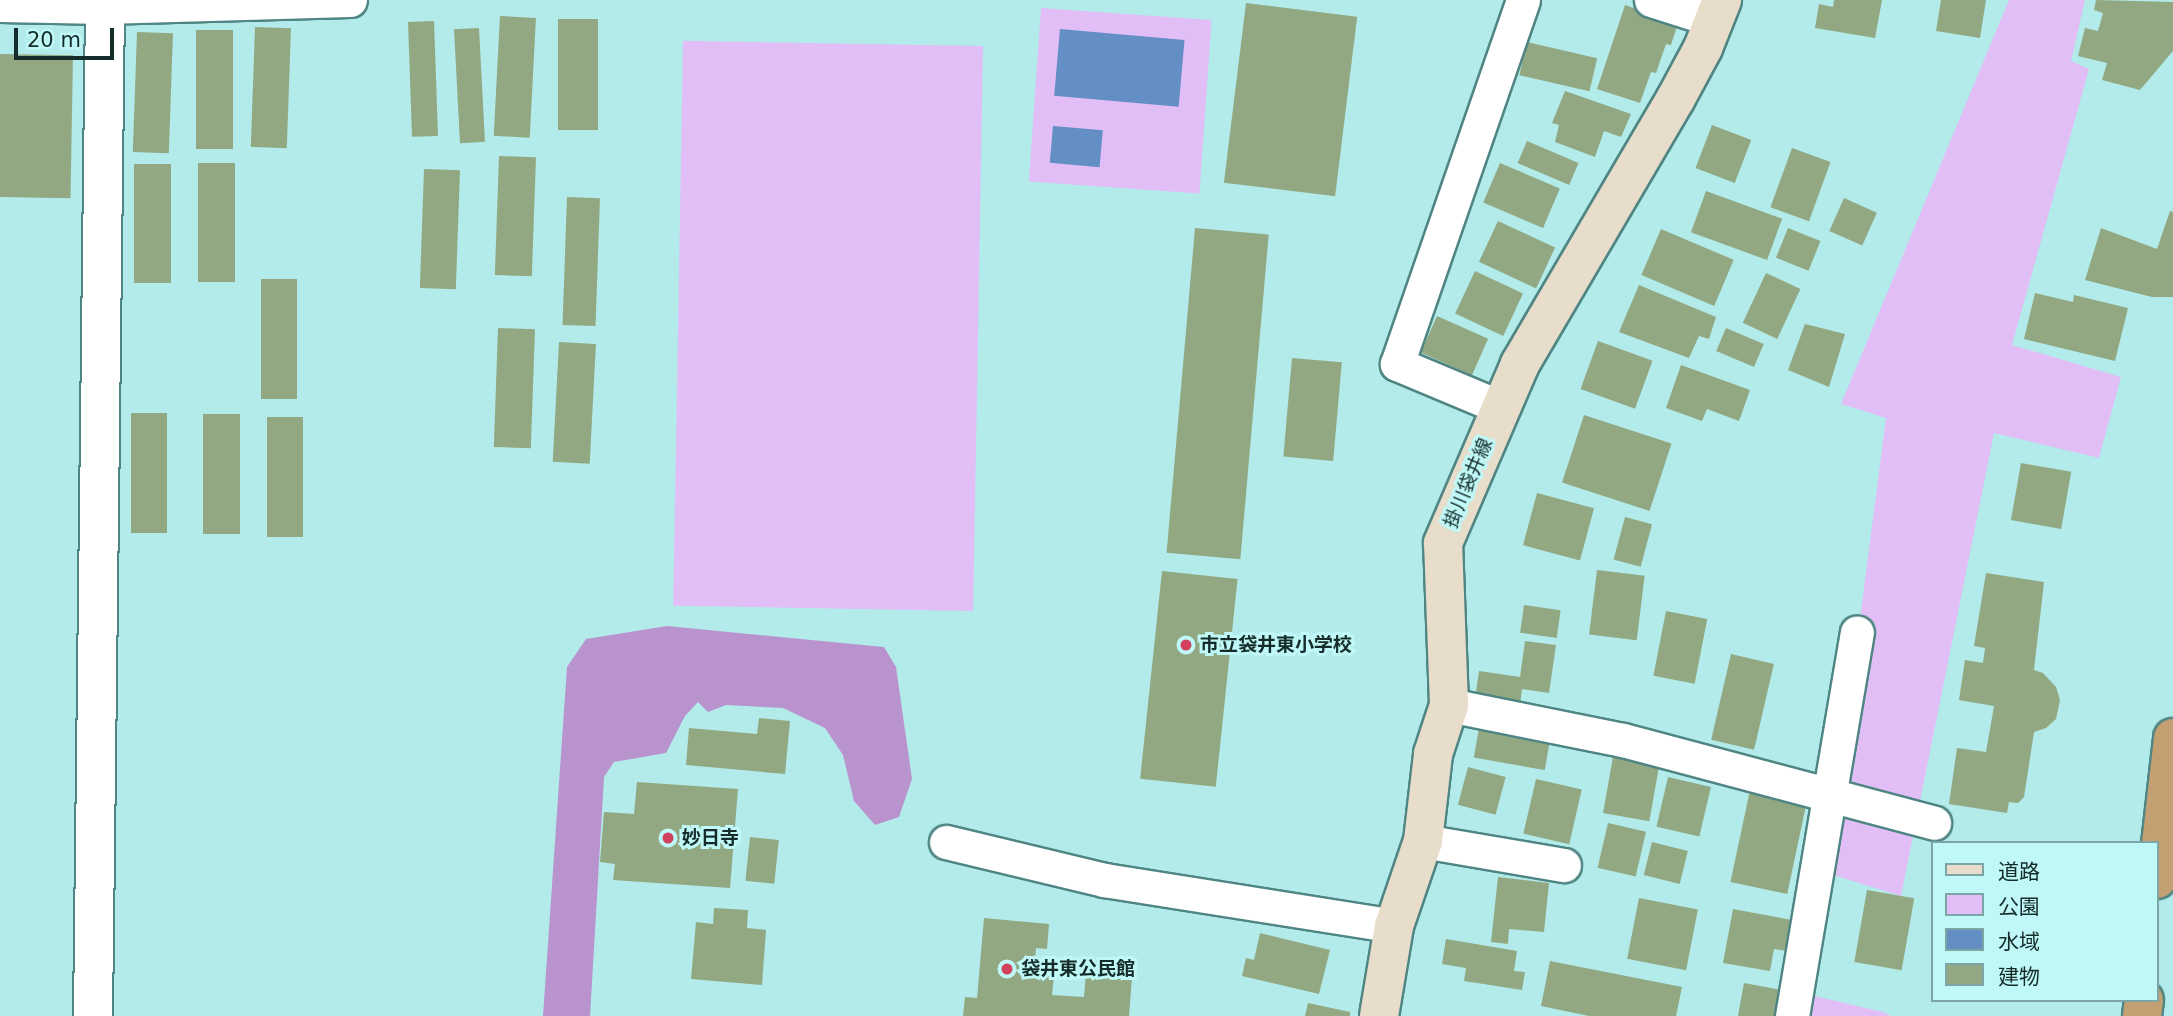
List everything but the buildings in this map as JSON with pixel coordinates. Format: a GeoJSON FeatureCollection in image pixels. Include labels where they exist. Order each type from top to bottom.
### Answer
{"type":"FeatureCollection","features":[{"type":"Feature","properties":{"kind":"highway"},"geometry":{"type":"LineString","coordinates":[[2159,861],[2173,738]]}},
{"type":"Feature","properties":{"kind":"main road","name":"掛川袋井線"},"geometry":{"type":"LineString","coordinates":[[1379,1016],[1394,926],[1423,841],[1433,754],[1449,705],[1443,543],[1521,364],[1675,100],[1703,48],[1718,10]]}},
{"type":"Feature","properties":{"kind":"street"},"geometry":{"type":"LineString","coordinates":[[0,5],[350,0]]}},
{"type":"Feature","properties":{"kind":"street"},"geometry":{"type":"LineString","coordinates":[[1500,407],[1397,364],[1523,0]]}},
{"type":"Feature","properties":{"kind":"street"},"geometry":{"type":"LineString","coordinates":[[1651,0],[1718,10]]}},
{"type":"Feature","properties":{"kind":"street"},"geometry":{"type":"LineString","coordinates":[[93,1016],[105,3]]}},
{"type":"Feature","properties":{"kind":"street"},"geometry":{"type":"LineString","coordinates":[[1792,1016],[1857,632]]}},
{"type":"Feature","properties":{"kind":"street"},"geometry":{"type":"LineString","coordinates":[[1449,705],[1623,740],[1934,822]]}},
{"type":"Feature","properties":{"kind":"street"},"geometry":{"type":"LineString","coordinates":[[1423,841],[1564,865]]}},
{"type":"Feature","properties":{"kind":"street"},"geometry":{"type":"LineString","coordinates":[[946,842],[1104,880],[1394,926]]}},
{"type":"Feature","properties":{"kind":"green space"},"geometry":{"type":"Polygon","coordinates":[[[2009,0],[2085,0],[2071,61],[2089,69],[2012,345],[2121,377],[2099,458],[1994,433],[1901,896],[1827,873],[1886,418],[1841,404],[2009,0]]]}},
{"type":"Feature","properties":{"kind":"green space"},"geometry":{"type":"Polygon","coordinates":[[[1041,8],[1212,20],[1199,194],[1029,182],[1041,8]]]}},
{"type":"Feature","properties":{"kind":"green space"},"geometry":{"type":"Polygon","coordinates":[[[683,41],[983,46],[973,611],[673,606],[683,41]]]}},
{"type":"Feature","properties":{"kind":"green space"},"geometry":{"type":"Polygon","coordinates":[[[1797,992],[1883,1012],[1891,1016],[1795,1016],[1797,992]]]}},
{"type":"Feature","properties":{"kind":"shaded area"},"geometry":{"type":"Polygon","coordinates":[[[667,626],[884,647],[896,667],[912,779],[899,817],[875,825],[854,801],[843,755],[825,728],[783,708],[726,705],[708,712],[698,702],[685,716],[666,753],[614,762],[604,777],[590,1016],[543,1016],[567,667],[586,639],[667,626]]]}},
{"type":"Feature","properties":{"kind":"water"},"geometry":{"type":"Polygon","coordinates":[[[1060,29],[1185,40],[1179,107],[1054,96],[1060,29]]]}},
{"type":"Feature","properties":{"kind":"water"},"geometry":{"type":"Polygon","coordinates":[[[1053,126],[1103,130],[1100,167],[1050,163],[1053,126]]]}},
{"type":"Feature","properties":{"kind":"place","name":"市立袋井東小学校"},"geometry":{"type":"Point","coordinates":[1186,645]}},
{"type":"Feature","properties":{"kind":"place","name":"妙日寺"},"geometry":{"type":"Point","coordinates":[668,838]}},
{"type":"Feature","properties":{"kind":"place","name":"袋井東公民館"},"geometry":{"type":"Point","coordinates":[1007,969]}}]}
